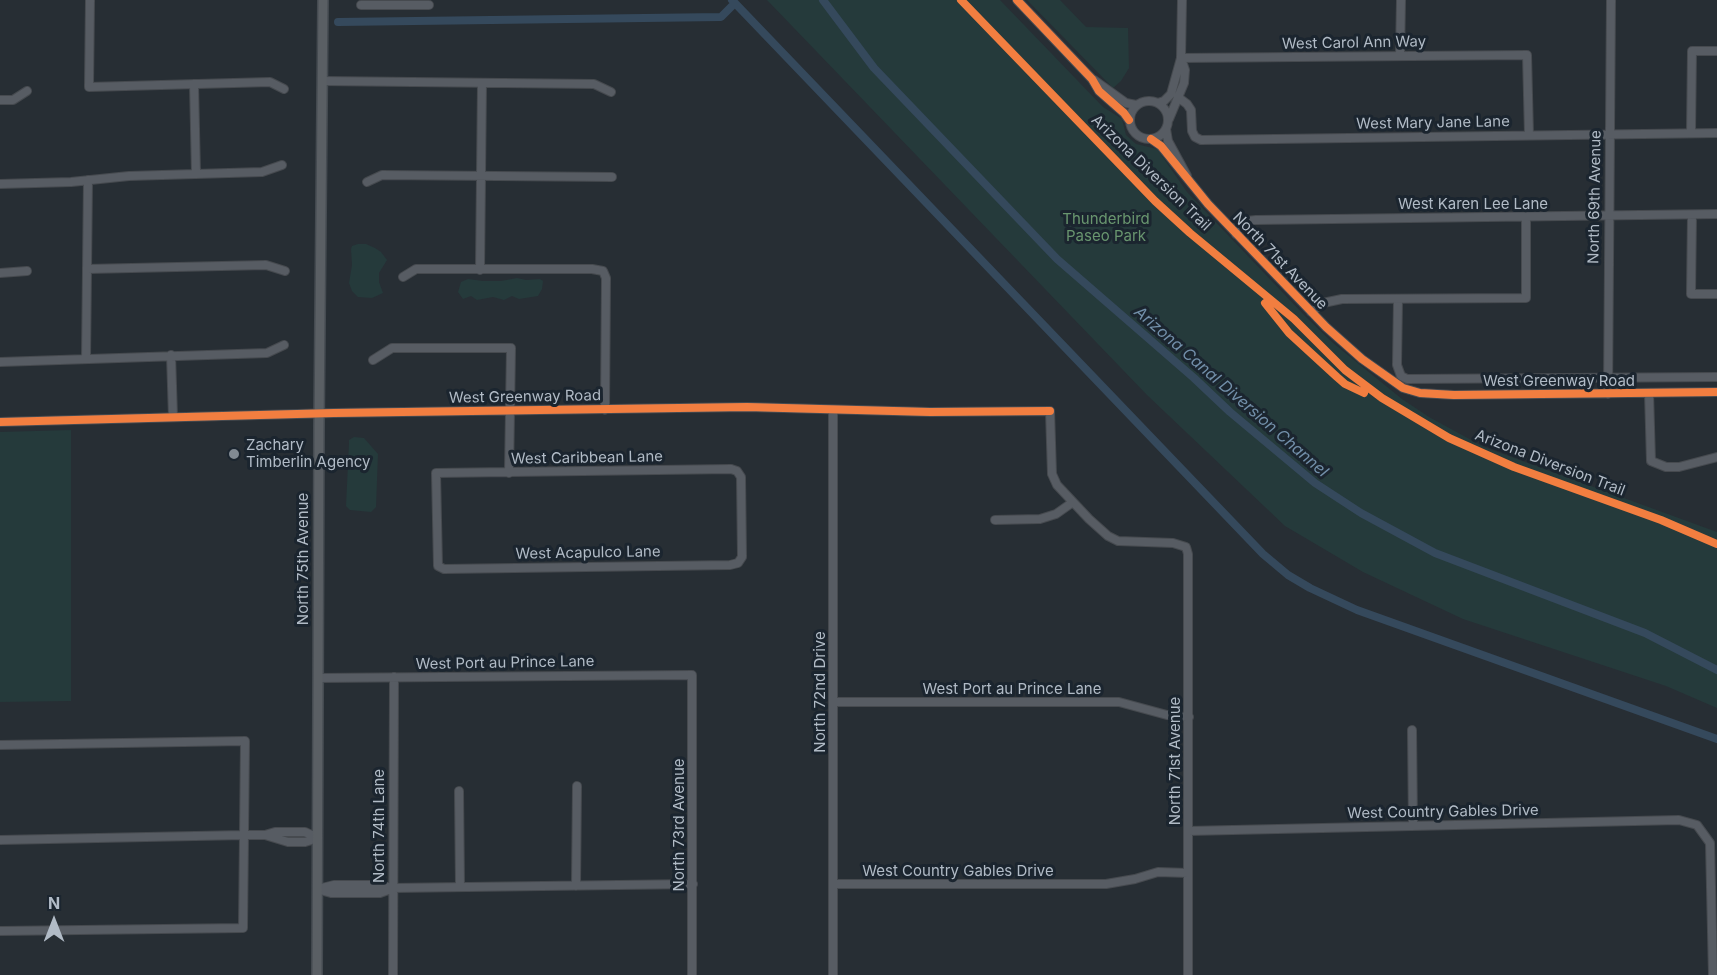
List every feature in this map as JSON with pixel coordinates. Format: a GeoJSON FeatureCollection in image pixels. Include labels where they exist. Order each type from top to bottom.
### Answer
{"type":"FeatureCollection","features":[{"type":"Feature","properties":{"kind":"main road","name":"North 75th Avenue"},"geometry":{"type":"LineString","coordinates":[[317,975],[322,0]]}},
{"type":"Feature","properties":{"kind":"street"},"geometry":{"type":"LineString","coordinates":[[90,0],[89,87],[270,82],[284,88]]}},
{"type":"Feature","properties":{"kind":"street"},"geometry":{"type":"LineString","coordinates":[[1017,0],[1092,79],[1126,103],[1136,105]]}},
{"type":"Feature","properties":{"kind":"street"},"geometry":{"type":"LineString","coordinates":[[1129,120],[1132,109],[1136,105],[1147,101],[1158,103],[1171,94],[1181,58],[1182,0]]}},
{"type":"Feature","properties":{"kind":"street"},"geometry":{"type":"LineString","coordinates":[[1400,56],[1401,0]]}},
{"type":"Feature","properties":{"kind":"street","name":"North 69th Avenue"},"geometry":{"type":"LineString","coordinates":[[1608,394],[1611,0]]}},
{"type":"Feature","properties":{"kind":"street"},"geometry":{"type":"LineString","coordinates":[[361,5],[380,3],[429,5]]}},
{"type":"Feature","properties":{"kind":"street"},"geometry":{"type":"LineString","coordinates":[[1691,133],[1692,51],[1717,51]]}},
{"type":"Feature","properties":{"kind":"street","name":"West Carol Ann Way"},"geometry":{"type":"LineString","coordinates":[[1181,58],[1527,56],[1528,135]]}},
{"type":"Feature","properties":{"kind":"street"},"geometry":{"type":"LineString","coordinates":[[1151,139],[1160,136],[1166,129],[1179,98],[1185,70],[1181,58]]}},
{"type":"Feature","properties":{"kind":"street"},"geometry":{"type":"LineString","coordinates":[[1092,79],[1099,91],[1129,120]]}},
{"type":"Feature","properties":{"kind":"street"},"geometry":{"type":"LineString","coordinates":[[322,81],[594,84],[611,92]]}},
{"type":"Feature","properties":{"kind":"street"},"geometry":{"type":"LineString","coordinates":[[480,270],[482,83]]}},
{"type":"Feature","properties":{"kind":"street"},"geometry":{"type":"LineString","coordinates":[[194,84],[196,174]]}},
{"type":"Feature","properties":{"kind":"street"},"geometry":{"type":"LineString","coordinates":[[0,100],[13,100],[27,91]]}},
{"type":"Feature","properties":{"kind":"street","name":"West Mary Jane Lane"},"geometry":{"type":"LineString","coordinates":[[1179,98],[1191,110],[1192,131],[1195,137],[1201,140],[1717,132]]}},
{"type":"Feature","properties":{"kind":"street"},"geometry":{"type":"LineString","coordinates":[[1158,103],[1166,110],[1168,120]]}},
{"type":"Feature","properties":{"kind":"street","name":"North 71st Avenue"},"geometry":{"type":"LineString","coordinates":[[1129,120],[1138,137],[1151,139],[1161,146],[1236,234],[1311,312],[1354,352],[1403,388]]}},
{"type":"Feature","properties":{"kind":"street","name":"North 71st Avenue"},"geometry":{"type":"LineString","coordinates":[[1166,129],[1168,141],[1182,164],[1188,180]]}},
{"type":"Feature","properties":{"kind":"street"},"geometry":{"type":"LineString","coordinates":[[0,184],[129,176],[262,172],[282,165]]}},
{"type":"Feature","properties":{"kind":"street"},"geometry":{"type":"LineString","coordinates":[[367,182],[382,175],[612,177]]}},
{"type":"Feature","properties":{"kind":"street"},"geometry":{"type":"LineString","coordinates":[[86,359],[88,180]]}},
{"type":"Feature","properties":{"kind":"street","name":"West Karen Lee Lane"},"geometry":{"type":"LineString","coordinates":[[1236,234],[1247,221],[1256,220],[1717,214]]}},
{"type":"Feature","properties":{"kind":"street"},"geometry":{"type":"LineString","coordinates":[[1692,215],[1691,294],[1717,294]]}},
{"type":"Feature","properties":{"kind":"street"},"geometry":{"type":"LineString","coordinates":[[1311,312],[1329,301],[1526,298],[1526,217]]}},
{"type":"Feature","properties":{"kind":"street"},"geometry":{"type":"LineString","coordinates":[[87,269],[266,265],[285,272]]}},
{"type":"Feature","properties":{"kind":"street"},"geometry":{"type":"LineString","coordinates":[[403,277],[416,268],[592,269],[603,271],[606,278],[605,410]]}},
{"type":"Feature","properties":{"kind":"street"},"geometry":{"type":"LineString","coordinates":[[0,273],[27,271]]}},
{"type":"Feature","properties":{"kind":"street","name":"West Greenway Road"},"geometry":{"type":"LineString","coordinates":[[1398,300],[1397,365],[1401,376],[1413,380],[1717,377]]}},
{"type":"Feature","properties":{"kind":"street"},"geometry":{"type":"LineString","coordinates":[[0,362],[267,353],[284,345]]}},
{"type":"Feature","properties":{"kind":"street"},"geometry":{"type":"LineString","coordinates":[[373,360],[392,348],[511,348],[509,473]]}},
{"type":"Feature","properties":{"kind":"street"},"geometry":{"type":"LineString","coordinates":[[171,355],[173,417]]}},
{"type":"Feature","properties":{"kind":"street","name":"West Greenway Road"},"geometry":{"type":"LineString","coordinates":[[1403,388],[1432,394],[1717,392]]}},
{"type":"Feature","properties":{"kind":"street"},"geometry":{"type":"LineString","coordinates":[[1649,393],[1651,461],[1666,467],[1679,467],[1717,457]]}},
{"type":"Feature","properties":{"kind":"street","name":"West Greenway Road"},"geometry":{"type":"LineString","coordinates":[[0,422],[747,407],[930,412],[1050,411],[1052,474],[1057,485],[1073,502]]}},
{"type":"Feature","properties":{"kind":"street","name":"North 72nd Drive"},"geometry":{"type":"LineString","coordinates":[[833,410],[833,975]]}},
{"type":"Feature","properties":{"kind":"street","name":"West Caribbean Lane"},"geometry":{"type":"LineString","coordinates":[[438,566],[436,473],[730,469],[737,471],[741,477],[742,557],[738,563]]}},
{"type":"Feature","properties":{"kind":"street"},"geometry":{"type":"LineString","coordinates":[[994,520],[1040,519],[1056,514],[1073,502]]}},
{"type":"Feature","properties":{"kind":"street","name":"North 71st Avenue"},"geometry":{"type":"LineString","coordinates":[[1073,502],[1108,536],[1118,541],[1173,543],[1186,547],[1188,554],[1188,975]]}},
{"type":"Feature","properties":{"kind":"street","name":"West Acapulco Lane"},"geometry":{"type":"LineString","coordinates":[[438,566],[444,569],[730,565],[738,563]]}},
{"type":"Feature","properties":{"kind":"street","name":"West Port au Prince Lane"},"geometry":{"type":"LineString","coordinates":[[318,678],[692,675]]}},
{"type":"Feature","properties":{"kind":"street","name":"North 73rd Avenue"},"geometry":{"type":"LineString","coordinates":[[692,675],[692,975]]}},
{"type":"Feature","properties":{"kind":"street","name":"North 74th Lane"},"geometry":{"type":"LineString","coordinates":[[393,975],[394,677]]}},
{"type":"Feature","properties":{"kind":"street","name":"West Port au Prince Lane"},"geometry":{"type":"LineString","coordinates":[[834,702],[1119,702],[1167,715],[1189,717]]}},
{"type":"Feature","properties":{"kind":"street"},"geometry":{"type":"LineString","coordinates":[[1412,729],[1413,826]]}},
{"type":"Feature","properties":{"kind":"street"},"geometry":{"type":"LineString","coordinates":[[0,745],[245,741],[243,928],[0,931]]}},
{"type":"Feature","properties":{"kind":"street"},"geometry":{"type":"LineString","coordinates":[[576,886],[577,786]]}},
{"type":"Feature","properties":{"kind":"street"},"geometry":{"type":"LineString","coordinates":[[459,791],[460,887]]}},
{"type":"Feature","properties":{"kind":"street","name":"West Country Gables Drive"},"geometry":{"type":"LineString","coordinates":[[1188,831],[1679,820],[1697,825],[1710,843],[1713,975]]}},
{"type":"Feature","properties":{"kind":"street"},"geometry":{"type":"LineString","coordinates":[[0,840],[265,836],[275,832],[305,832],[318,838]]}},
{"type":"Feature","properties":{"kind":"street","name":"West Country Gables Drive"},"geometry":{"type":"LineString","coordinates":[[834,884],[1106,884],[1136,879],[1158,872],[1188,873]]}},
{"type":"Feature","properties":{"kind":"street"},"geometry":{"type":"LineString","coordinates":[[318,889],[334,885],[379,885],[392,888],[693,884]]}},
{"type":"Feature","properties":{"kind":"green space","name":"Thunderbird Paseo Park"},"geometry":{"type":"Polygon","coordinates":[[[767,0],[1000,0],[1103,107],[1122,119],[1126,135],[1136,144],[1157,149],[1187,192],[1305,316],[1333,343],[1402,399],[1429,417],[1484,447],[1717,532],[1717,708],[1666,686],[1463,619],[1363,572],[1285,526],[1147,395],[767,0]]]}},
{"type":"Feature","properties":{"kind":"green space"},"geometry":{"type":"Polygon","coordinates":[[[1027,0],[1060,0],[1086,27],[1128,28],[1129,68],[1121,81],[1113,88],[1027,0]]]}},
{"type":"Feature","properties":{"kind":"green space"},"geometry":{"type":"Polygon","coordinates":[[[366,244],[375,248],[387,260],[379,273],[383,293],[372,298],[358,297],[352,291],[349,283],[352,265],[351,249],[352,246],[366,244]]]}},
{"type":"Feature","properties":{"kind":"green space"},"geometry":{"type":"Polygon","coordinates":[[[517,278],[543,281],[538,296],[519,299],[512,296],[504,300],[493,297],[477,300],[471,296],[463,299],[458,292],[461,282],[468,279],[501,281],[517,278]]]}},
{"type":"Feature","properties":{"kind":"green space"},"geometry":{"type":"Polygon","coordinates":[[[71,430],[71,701],[0,702],[0,432],[71,430]]]}},
{"type":"Feature","properties":{"kind":"green space"},"geometry":{"type":"Polygon","coordinates":[[[354,437],[364,438],[378,454],[376,507],[371,512],[350,510],[346,506],[349,440],[354,437]]]}},
{"type":"Feature","properties":{"kind":"waterway"},"geometry":{"type":"LineString","coordinates":[[732,0],[1263,554],[1288,575],[1357,610],[1717,739]]}},
{"type":"Feature","properties":{"kind":"waterway","name":"Arizona Canal Diversion Channel"},"geometry":{"type":"LineString","coordinates":[[823,0],[874,68],[1057,259],[1230,412],[1315,483],[1361,513],[1435,553],[1645,633],[1717,670]]}},
{"type":"Feature","properties":{"kind":"waterway"},"geometry":{"type":"LineString","coordinates":[[338,22],[721,17],[735,3]]}},
{"type":"Feature","properties":{"kind":"cycle path","name":"Arizona Diversion Trail"},"geometry":{"type":"LineString","coordinates":[[961,0],[1155,201],[1294,319],[1345,370],[1382,398],[1449,438],[1514,467],[1661,520],[1717,544]]}},
{"type":"Feature","properties":{"kind":"cycle path"},"geometry":{"type":"LineString","coordinates":[[1017,0],[1092,79],[1099,91],[1129,120]]}},
{"type":"Feature","properties":{"kind":"cycle path","name":"Arizona Diversion Trail"},"geometry":{"type":"LineString","coordinates":[[1151,139],[1161,146],[1208,204],[1326,327],[1362,359],[1403,388],[1420,393],[1454,395],[1717,392]]}},
{"type":"Feature","properties":{"kind":"cycle path"},"geometry":{"type":"LineString","coordinates":[[1265,303],[1289,333],[1337,377],[1345,384],[1364,393]]}},
{"type":"Feature","properties":{"kind":"cycle path"},"geometry":{"type":"LineString","coordinates":[[0,422],[334,413],[747,407],[930,412],[1050,411]]}},
{"type":"Feature","properties":{"kind":"place","name":"Zachary Timberlin Agency"},"geometry":{"type":"Point","coordinates":[234,454]}}]}
